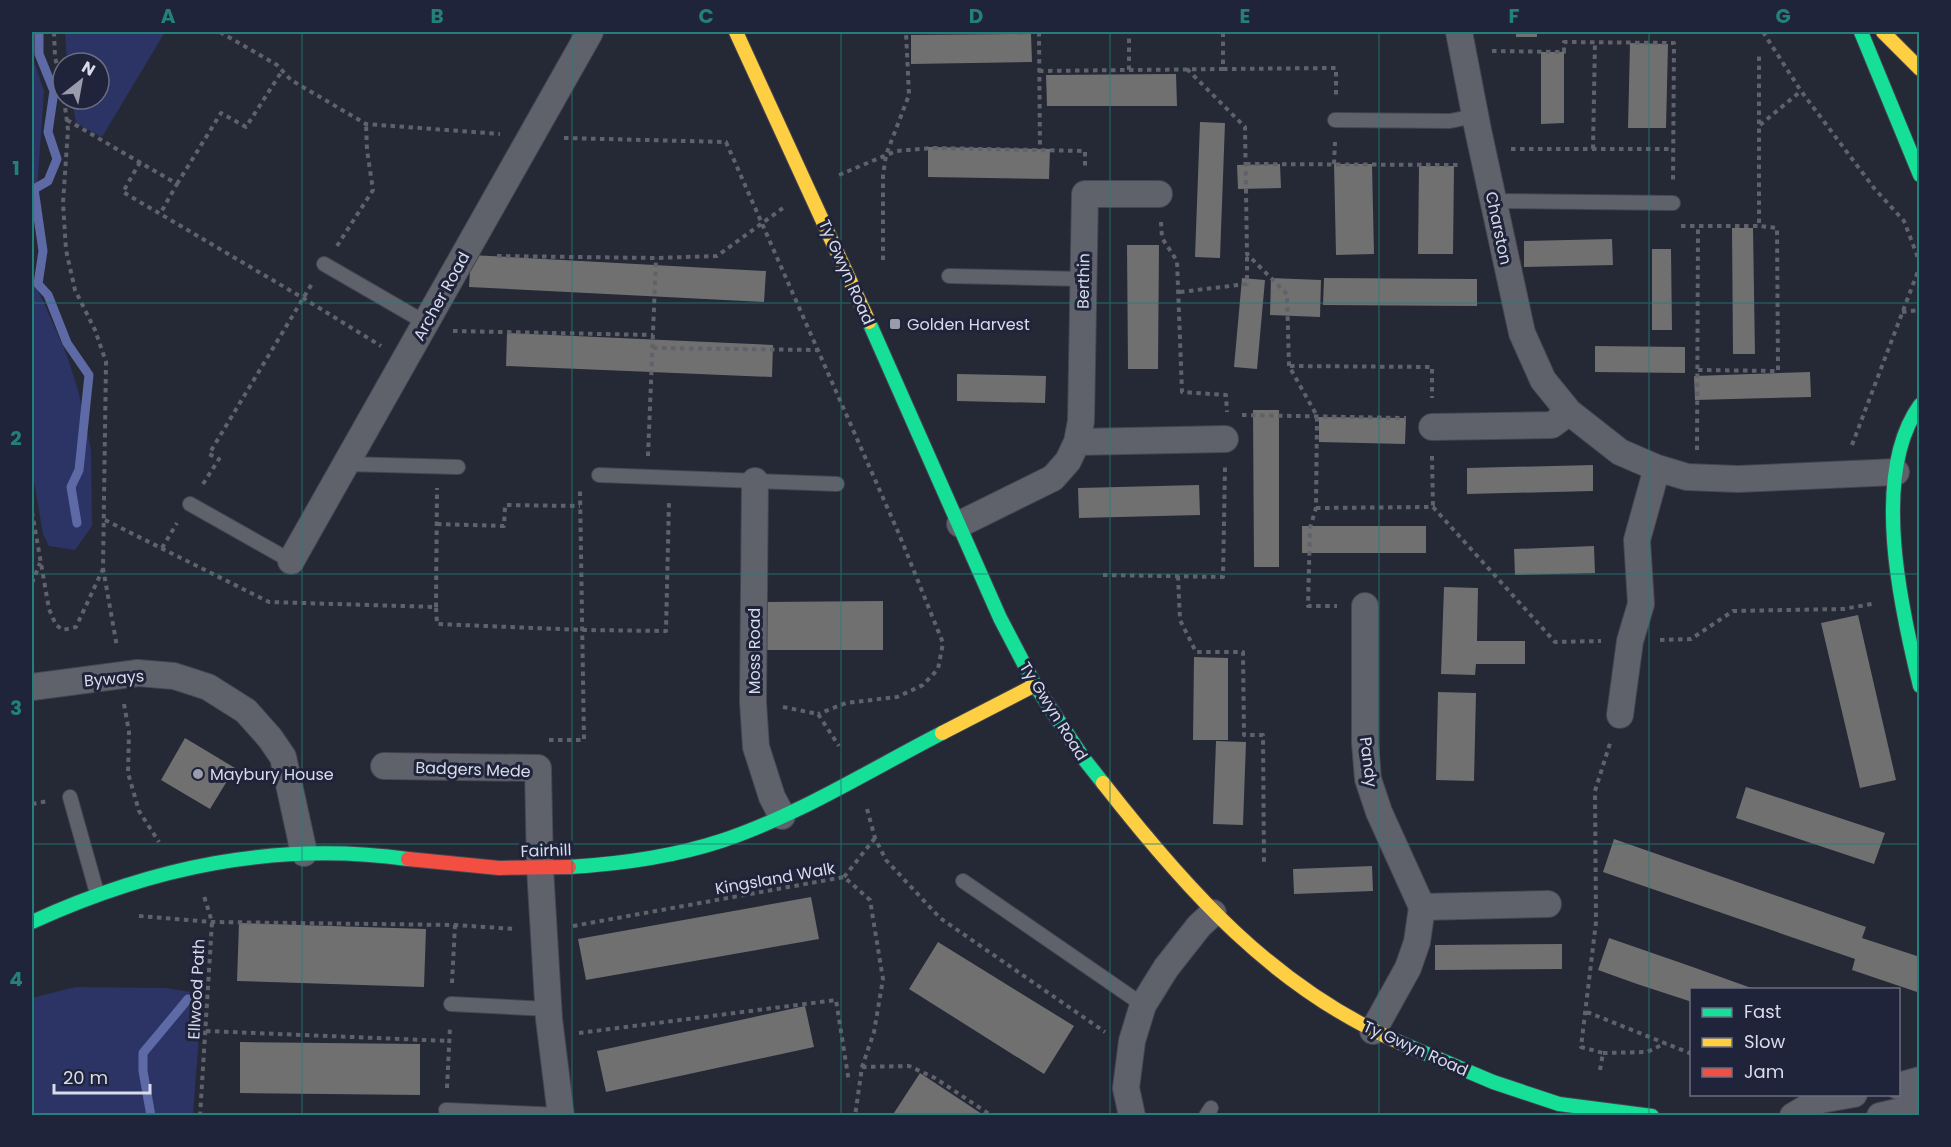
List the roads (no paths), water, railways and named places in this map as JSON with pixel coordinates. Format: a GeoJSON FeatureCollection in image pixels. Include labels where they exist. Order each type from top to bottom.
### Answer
{"type":"FeatureCollection","features":[{"type":"Feature","properties":{"kind":"street","name":"Archer Road"},"geometry":{"type":"LineString","coordinates":[[291,561],[590,32]]}},
{"type":"Feature","properties":{"kind":"street","name":"Ty Gwyn Road"},"geometry":{"type":"LineString","coordinates":[[736,32],[780,124],[1000,618],[1035,685],[1084,759],[1149,842],[1213,913],[1277,969],[1336,1011],[1373,1030],[1493,1082],[1559,1104],[1652,1116]]}},
{"type":"Feature","properties":{"kind":"street"},"geometry":{"type":"LineString","coordinates":[[1861,32],[1920,175]]}},
{"type":"Feature","properties":{"kind":"street"},"geometry":{"type":"LineString","coordinates":[[1883,32],[1920,69]]}},
{"type":"Feature","properties":{"kind":"street","name":"Charston"},"geometry":{"type":"LineString","coordinates":[[1461,41],[1522,333],[1543,380],[1569,412],[1620,452],[1657,468],[1687,477],[1738,479],[1896,472]]}},
{"type":"Feature","properties":{"kind":"street","name":"Berthin"},"geometry":{"type":"LineString","coordinates":[[960,524],[1053,478],[1068,461],[1077,442],[1081,421],[1085,194],[1159,194]]}},
{"type":"Feature","properties":{"kind":"street"},"geometry":{"type":"LineString","coordinates":[[1920,405],[1906,429],[1899,449],[1895,516],[1908,641],[1920,686]]}},
{"type":"Feature","properties":{"kind":"street"},"geometry":{"type":"LineString","coordinates":[[1432,423],[1552,425],[1569,412]]}},
{"type":"Feature","properties":{"kind":"street"},"geometry":{"type":"LineString","coordinates":[[1077,442],[1226,427]]}},
{"type":"Feature","properties":{"kind":"street"},"geometry":{"type":"LineString","coordinates":[[1620,715],[1630,641],[1641,604],[1637,540],[1657,468]]}},
{"type":"Feature","properties":{"kind":"street","name":"Moss Road"},"geometry":{"type":"LineString","coordinates":[[755,481],[753,702],[756,747],[772,797],[782,816]]}},
{"type":"Feature","properties":{"kind":"street","name":"Pandy"},"geometry":{"type":"LineString","coordinates":[[1365,606],[1365,743],[1368,779],[1379,812],[1422,908]]}},
{"type":"Feature","properties":{"kind":"street","name":"Byways"},"geometry":{"type":"LineString","coordinates":[[32,687],[138,673],[174,676],[208,687],[246,711],[283,757],[304,853]]}},
{"type":"Feature","properties":{"kind":"street","name":"Fairhill"},"geometry":{"type":"LineString","coordinates":[[32,922],[97,893],[146,877],[245,856],[357,853],[462,866],[540,868],[616,863],[674,854],[722,841],[782,816],[1035,685]]}},
{"type":"Feature","properties":{"kind":"street","name":"Badgers Mede"},"geometry":{"type":"LineString","coordinates":[[384,766],[538,768],[540,868],[549,1009],[561,1115]]}},
{"type":"Feature","properties":{"kind":"street"},"geometry":{"type":"LineString","coordinates":[[1373,1030],[1408,968],[1417,942],[1422,908],[1548,904]]}},
{"type":"Feature","properties":{"kind":"street"},"geometry":{"type":"LineString","coordinates":[[1132,1116],[1126,1088],[1131,1050],[1143,1005],[1166,968],[1199,926],[1213,913]]}},
{"type":"Feature","properties":{"kind":"street"},"geometry":{"type":"LineString","coordinates":[[1900,1086],[1920,1080]]}},
{"type":"Feature","properties":{"kind":"street"},"geometry":{"type":"LineString","coordinates":[[1792,1116],[1820,1100],[1847,1096]]}},
{"type":"Feature","properties":{"kind":"street"},"geometry":{"type":"LineString","coordinates":[[1880,1116],[1920,1107]]}},
{"type":"Feature","properties":{"kind":"lane"},"geometry":{"type":"LineString","coordinates":[[1335,120],[1450,122],[1475,116]]}},
{"type":"Feature","properties":{"kind":"lane"},"geometry":{"type":"LineString","coordinates":[[1493,201],[1673,203]]}},
{"type":"Feature","properties":{"kind":"lane"},"geometry":{"type":"LineString","coordinates":[[324,264],[426,323]]}},
{"type":"Feature","properties":{"kind":"lane"},"geometry":{"type":"LineString","coordinates":[[950,276],[1083,279]]}},
{"type":"Feature","properties":{"kind":"lane"},"geometry":{"type":"LineString","coordinates":[[346,464],[458,467]]}},
{"type":"Feature","properties":{"kind":"lane"},"geometry":{"type":"LineString","coordinates":[[599,475],[837,484]]}},
{"type":"Feature","properties":{"kind":"lane"},"geometry":{"type":"LineString","coordinates":[[190,504],[291,561]]}},
{"type":"Feature","properties":{"kind":"lane"},"geometry":{"type":"LineString","coordinates":[[70,797],[97,893]]}},
{"type":"Feature","properties":{"kind":"lane"},"geometry":{"type":"LineString","coordinates":[[963,881],[1143,1005]]}},
{"type":"Feature","properties":{"kind":"lane"},"geometry":{"type":"LineString","coordinates":[[451,1004],[549,1009]]}},
{"type":"Feature","properties":{"kind":"lane"},"geometry":{"type":"LineString","coordinates":[[446,1110],[561,1115]]}},
{"type":"Feature","properties":{"kind":"waterway"},"geometry":{"type":"LineString","coordinates":[[39,32],[39,54],[54,91],[48,132],[57,159],[48,181],[34,189],[43,251],[38,284],[48,295],[67,343],[89,375],[79,470],[71,487],[77,523]]}},
{"type":"Feature","properties":{"kind":"waterway"},"geometry":{"type":"LineString","coordinates":[[151,1116],[143,1071],[143,1053],[188,999]]}},
{"type":"Feature","properties":{"kind":"place","name":"Golden Harvest"},"geometry":{"type":"Point","coordinates":[895,324]}},
{"type":"Feature","properties":{"kind":"place","name":"Maybury House"},"geometry":{"type":"Point","coordinates":[198,774]}}]}
